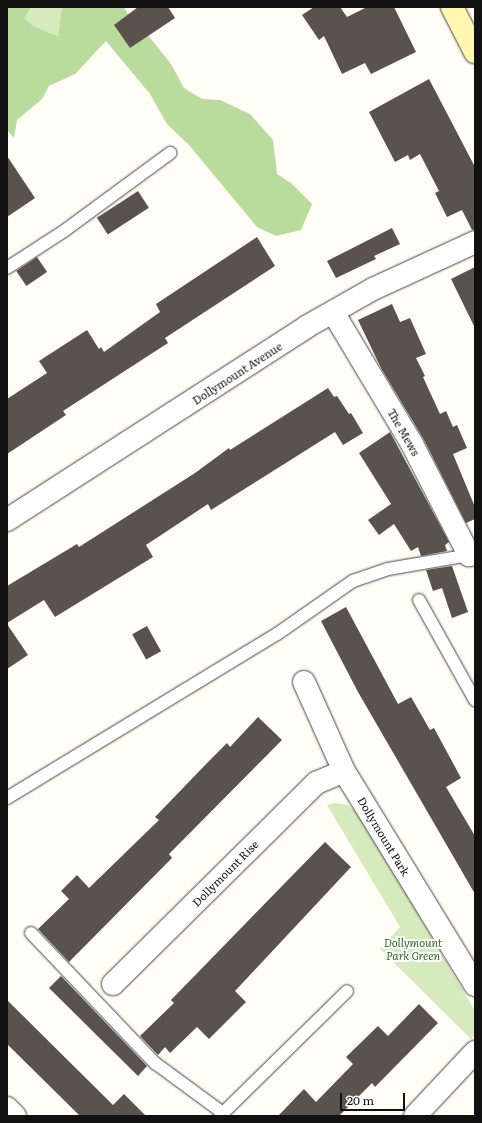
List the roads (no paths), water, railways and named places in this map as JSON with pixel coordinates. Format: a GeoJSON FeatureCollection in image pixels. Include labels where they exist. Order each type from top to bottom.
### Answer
{"type":"FeatureCollection","features":[{"type":"Feature","properties":{"kind":"main road"},"geometry":{"type":"LineString","coordinates":[[452,7],[475,52]]}},
{"type":"Feature","properties":{"kind":"street","name":"Dollymount Avenue"},"geometry":{"type":"LineString","coordinates":[[7,520],[333,312],[373,289],[475,242]]}},
{"type":"Feature","properties":{"kind":"street","name":"The Mews"},"geometry":{"type":"LineString","coordinates":[[333,312],[412,444],[472,554]]}},
{"type":"Feature","properties":{"kind":"street","name":"Dollymount Park"},"geometry":{"type":"LineString","coordinates":[[304,682],[344,772],[475,985]]}},
{"type":"Feature","properties":{"kind":"street","name":"Dollymount Rise"},"geometry":{"type":"LineString","coordinates":[[113,984],[316,783],[344,772]]}},
{"type":"Feature","properties":{"kind":"street"},"geometry":{"type":"LineString","coordinates":[[415,1116],[475,1052]]}},
{"type":"Feature","properties":{"kind":"street"},"geometry":{"type":"LineString","coordinates":[[7,1108],[15,1116]]}},
{"type":"Feature","properties":{"kind":"lane"},"geometry":{"type":"LineString","coordinates":[[7,268],[64,231],[170,153]]}},
{"type":"Feature","properties":{"kind":"lane"},"geometry":{"type":"LineString","coordinates":[[7,798],[278,634],[353,581],[388,569],[472,554]]}},
{"type":"Feature","properties":{"kind":"lane"},"geometry":{"type":"LineString","coordinates":[[419,600],[475,700]]}},
{"type":"Feature","properties":{"kind":"lane"},"geometry":{"type":"LineString","coordinates":[[31,933],[155,1063],[222,1115],[347,990]]}},
{"type":"Feature","properties":{"kind":"park label","name":"Dollymount Park Green"},"geometry":{"type":"Point","coordinates":[413,949]}}]}
